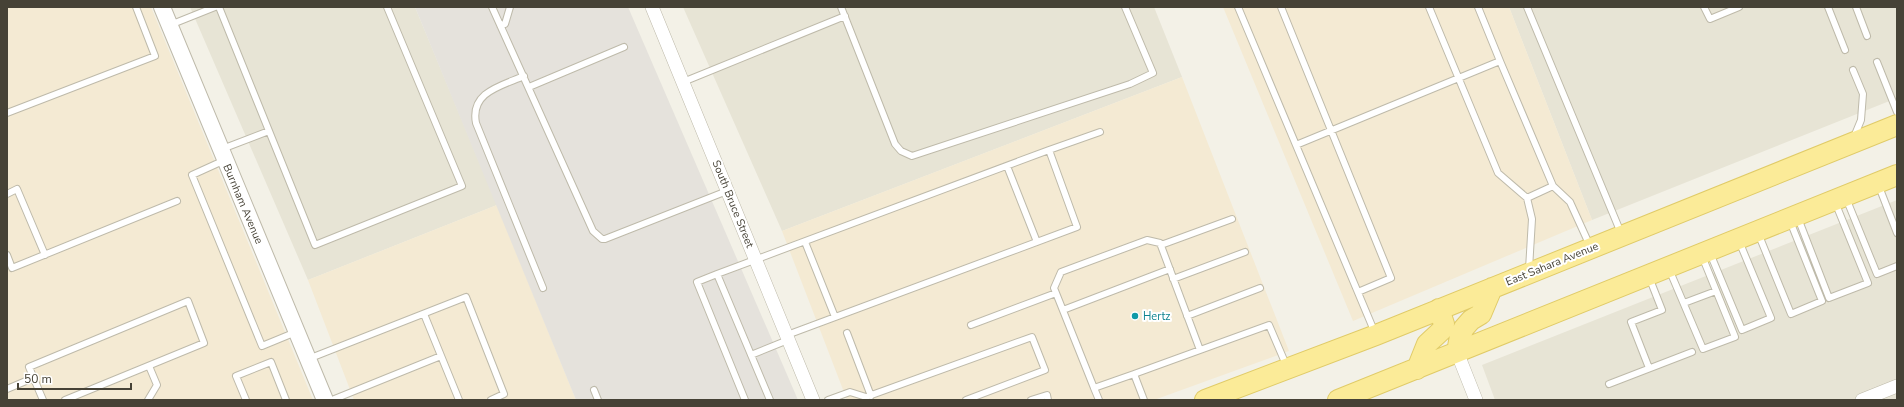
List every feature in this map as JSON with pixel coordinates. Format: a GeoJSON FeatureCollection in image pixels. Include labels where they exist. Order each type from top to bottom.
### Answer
{"type":"FeatureCollection","features":[{"type":"Feature","properties":{"kind":"main road","name":"East Sahara Avenue"},"geometry":{"type":"LineString","coordinates":[[1205,400],[1376,335],[1897,125]]}},
{"type":"Feature","properties":{"kind":"main road"},"geometry":{"type":"LineString","coordinates":[[1338,400],[1897,175]]}},
{"type":"Feature","properties":{"kind":"main road"},"geometry":{"type":"LineString","coordinates":[[1457,352],[1460,336],[1464,328],[1471,320],[1481,314],[1492,288]]}},
{"type":"Feature","properties":{"kind":"main road"},"geometry":{"type":"LineString","coordinates":[[1417,369],[1427,344],[1442,330],[1444,324],[1439,309]]}},
{"type":"Feature","properties":{"kind":"street","name":"Burnham Avenue"},"geometry":{"type":"LineString","coordinates":[[162,7],[325,400]]}},
{"type":"Feature","properties":{"kind":"street","name":"South Bruce Street"},"geometry":{"type":"LineString","coordinates":[[652,7],[813,400]]}},
{"type":"Feature","properties":{"kind":"street"},"geometry":{"type":"LineString","coordinates":[[1457,352],[1476,400]]}},
{"type":"Feature","properties":{"kind":"street"},"geometry":{"type":"LineString","coordinates":[[1862,400],[1897,386]]}},
{"type":"Feature","properties":{"kind":"lane"},"geometry":{"type":"LineString","coordinates":[[7,113],[155,56],[136,7]]}},
{"type":"Feature","properties":{"kind":"lane"},"geometry":{"type":"LineString","coordinates":[[170,25],[215,7]]}},
{"type":"Feature","properties":{"kind":"lane"},"geometry":{"type":"LineString","coordinates":[[219,7],[315,245],[462,186],[388,7]]}},
{"type":"Feature","properties":{"kind":"lane"},"geometry":{"type":"LineString","coordinates":[[492,7],[593,232],[602,239],[727,191]]}},
{"type":"Feature","properties":{"kind":"lane"},"geometry":{"type":"LineString","coordinates":[[500,25],[505,24],[510,7]]}},
{"type":"Feature","properties":{"kind":"lane"},"geometry":{"type":"LineString","coordinates":[[842,7],[895,144],[901,151],[912,156],[1130,84],[1153,73],[1126,7]]}},
{"type":"Feature","properties":{"kind":"lane"},"geometry":{"type":"LineString","coordinates":[[1238,7],[1376,335]]}},
{"type":"Feature","properties":{"kind":"lane"},"geometry":{"type":"LineString","coordinates":[[1281,7],[1391,278],[1358,292]]}},
{"type":"Feature","properties":{"kind":"lane"},"geometry":{"type":"LineString","coordinates":[[1430,7],[1498,174],[1527,198],[1532,219],[1529,273]]}},
{"type":"Feature","properties":{"kind":"lane"},"geometry":{"type":"LineString","coordinates":[[1478,7],[1552,186],[1570,202],[1592,248]]}},
{"type":"Feature","properties":{"kind":"lane"},"geometry":{"type":"LineString","coordinates":[[1527,7],[1622,235]]}},
{"type":"Feature","properties":{"kind":"lane"},"geometry":{"type":"LineString","coordinates":[[1704,7],[1710,19],[1739,7]]}},
{"type":"Feature","properties":{"kind":"lane"},"geometry":{"type":"LineString","coordinates":[[1828,7],[1845,50]]}},
{"type":"Feature","properties":{"kind":"lane"},"geometry":{"type":"LineString","coordinates":[[1856,7],[1867,36]]}},
{"type":"Feature","properties":{"kind":"lane"},"geometry":{"type":"LineString","coordinates":[[683,82],[845,16]]}},
{"type":"Feature","properties":{"kind":"lane"},"geometry":{"type":"LineString","coordinates":[[529,87],[624,47]]}},
{"type":"Feature","properties":{"kind":"lane"},"geometry":{"type":"LineString","coordinates":[[1296,145],[1332,132],[1500,61]]}},
{"type":"Feature","properties":{"kind":"lane"},"geometry":{"type":"LineString","coordinates":[[1878,62],[1897,112]]}},
{"type":"Feature","properties":{"kind":"lane"},"geometry":{"type":"LineString","coordinates":[[1852,142],[1861,120],[1863,94],[1853,70]]}},
{"type":"Feature","properties":{"kind":"lane"},"geometry":{"type":"LineString","coordinates":[[524,76],[489,91],[481,97],[474,114],[476,123],[543,288]]}},
{"type":"Feature","properties":{"kind":"lane"},"geometry":{"type":"LineString","coordinates":[[269,130],[223,155],[192,175],[262,346],[296,332]]}},
{"type":"Feature","properties":{"kind":"lane"},"geometry":{"type":"LineString","coordinates":[[745,400],[697,282],[1100,132]]}},
{"type":"Feature","properties":{"kind":"lane"},"geometry":{"type":"LineString","coordinates":[[751,355],[835,317],[1077,227],[1049,150]]}},
{"type":"Feature","properties":{"kind":"lane"},"geometry":{"type":"LineString","coordinates":[[1007,166],[1037,242]]}},
{"type":"Feature","properties":{"kind":"lane"},"geometry":{"type":"LineString","coordinates":[[1877,183],[1897,233]]}},
{"type":"Feature","properties":{"kind":"lane"},"geometry":{"type":"LineString","coordinates":[[1527,198],[1552,186]]}},
{"type":"Feature","properties":{"kind":"lane"},"geometry":{"type":"LineString","coordinates":[[7,194],[18,190],[45,255]]}},
{"type":"Feature","properties":{"kind":"lane"},"geometry":{"type":"LineString","coordinates":[[1793,217],[1829,298],[1868,283],[1840,198]]}},
{"type":"Feature","properties":{"kind":"lane"},"geometry":{"type":"LineString","coordinates":[[1840,198],[1877,274],[1897,266]]}},
{"type":"Feature","properties":{"kind":"lane"},"geometry":{"type":"LineString","coordinates":[[7,255],[12,268],[177,201]]}},
{"type":"Feature","properties":{"kind":"lane"},"geometry":{"type":"LineString","coordinates":[[1757,232],[1791,314],[1822,301],[1793,217]]}},
{"type":"Feature","properties":{"kind":"lane"},"geometry":{"type":"LineString","coordinates":[[1161,245],[1232,219]]}},
{"type":"Feature","properties":{"kind":"lane"},"geometry":{"type":"LineString","coordinates":[[1705,252],[1742,330],[1772,318],[1738,239]]}},
{"type":"Feature","properties":{"kind":"lane"},"geometry":{"type":"LineString","coordinates":[[1099,400],[1054,288],[1061,272],[1147,240],[1160,243],[1200,350]]}},
{"type":"Feature","properties":{"kind":"lane"},"geometry":{"type":"LineString","coordinates":[[805,242],[835,317]]}},
{"type":"Feature","properties":{"kind":"lane"},"geometry":{"type":"LineString","coordinates":[[1173,279],[1245,252]]}},
{"type":"Feature","properties":{"kind":"lane"},"geometry":{"type":"LineString","coordinates":[[1668,267],[1703,349],[1735,337],[1716,291],[1705,252]]}},
{"type":"Feature","properties":{"kind":"lane"},"geometry":{"type":"LineString","coordinates":[[1063,310],[1170,269]]}},
{"type":"Feature","properties":{"kind":"lane"},"geometry":{"type":"LineString","coordinates":[[717,274],[770,400]]}},
{"type":"Feature","properties":{"kind":"lane"},"geometry":{"type":"LineString","coordinates":[[1648,275],[1662,310],[1631,322],[1649,368]]}},
{"type":"Feature","properties":{"kind":"lane"},"geometry":{"type":"LineString","coordinates":[[1187,316],[1260,288]]}},
{"type":"Feature","properties":{"kind":"lane"},"geometry":{"type":"LineString","coordinates":[[1684,303],[1716,291]]}},
{"type":"Feature","properties":{"kind":"lane"},"geometry":{"type":"LineString","coordinates":[[971,325],[1056,293]]}},
{"type":"Feature","properties":{"kind":"lane"},"geometry":{"type":"LineString","coordinates":[[308,359],[466,297],[504,394],[491,400]]}},
{"type":"Feature","properties":{"kind":"lane"},"geometry":{"type":"LineString","coordinates":[[43,400],[29,367],[188,301],[204,343],[65,400]]}},
{"type":"Feature","properties":{"kind":"lane"},"geometry":{"type":"LineString","coordinates":[[424,314],[456,399]]}},
{"type":"Feature","properties":{"kind":"lane"},"geometry":{"type":"LineString","coordinates":[[1094,388],[1268,325],[1288,369]]}},
{"type":"Feature","properties":{"kind":"lane"},"geometry":{"type":"LineString","coordinates":[[847,333],[871,396]]}},
{"type":"Feature","properties":{"kind":"lane"},"geometry":{"type":"LineString","coordinates":[[828,400],[850,392],[866,397],[871,396],[1032,337],[1046,370],[966,400]]}},
{"type":"Feature","properties":{"kind":"lane"},"geometry":{"type":"LineString","coordinates":[[1609,384],[1692,352]]}},
{"type":"Feature","properties":{"kind":"lane"},"geometry":{"type":"LineString","coordinates":[[332,400],[441,356]]}},
{"type":"Feature","properties":{"kind":"lane"},"geometry":{"type":"LineString","coordinates":[[246,400],[236,376],[271,362],[286,400]]}},
{"type":"Feature","properties":{"kind":"lane"},"geometry":{"type":"LineString","coordinates":[[148,400],[156,385],[149,366]]}},
{"type":"Feature","properties":{"kind":"lane"},"geometry":{"type":"LineString","coordinates":[[1134,374],[1144,400]]}},
{"type":"Feature","properties":{"kind":"lane"},"geometry":{"type":"LineString","coordinates":[[7,389],[33,378]]}},
{"type":"Feature","properties":{"kind":"lane"},"geometry":{"type":"LineString","coordinates":[[594,390],[598,400]]}},
{"type":"Feature","properties":{"kind":"lane"},"geometry":{"type":"LineString","coordinates":[[1031,400],[1046,394],[1048,400]]}},
{"type":"Feature","properties":{"kind":"shaded area"},"geometry":{"type":"Polygon","coordinates":[[[7,7],[151,7],[313,400],[7,400],[7,7]]]}},
{"type":"Feature","properties":{"kind":"shaded area"},"geometry":{"type":"Polygon","coordinates":[[[190,7],[415,7],[497,205],[308,280],[190,7]]]}},
{"type":"Feature","properties":{"kind":"shaded area"},"geometry":{"type":"Polygon","coordinates":[[[415,7],[628,7],[798,400],[576,400],[415,7]]]}},
{"type":"Feature","properties":{"kind":"shaded area"},"geometry":{"type":"Polygon","coordinates":[[[683,7],[1154,7],[1182,77],[782,231],[683,7]]]}},
{"type":"Feature","properties":{"kind":"shaded area"},"geometry":{"type":"Polygon","coordinates":[[[1223,7],[1509,7],[1592,220],[1353,321],[1223,7]]]}},
{"type":"Feature","properties":{"kind":"shaded area"},"geometry":{"type":"Polygon","coordinates":[[[1509,7],[1897,7],[1897,98],[1592,220],[1509,7]]]}},
{"type":"Feature","properties":{"kind":"shaded area"},"geometry":{"type":"Polygon","coordinates":[[[1182,77],[1289,351],[1154,400],[847,400],[782,231],[1182,77]]]}},
{"type":"Feature","properties":{"kind":"shaded area"},"geometry":{"type":"Polygon","coordinates":[[[1897,200],[1897,400],[1495,400],[1482,365],[1897,200]]]}},
{"type":"Feature","properties":{"kind":"shaded area"},"geometry":{"type":"Polygon","coordinates":[[[497,205],[576,400],[354,400],[308,280],[497,205]]]}},
{"type":"Feature","properties":{"kind":"place","name":"Hertz"},"geometry":{"type":"Point","coordinates":[1135,316]}}]}
